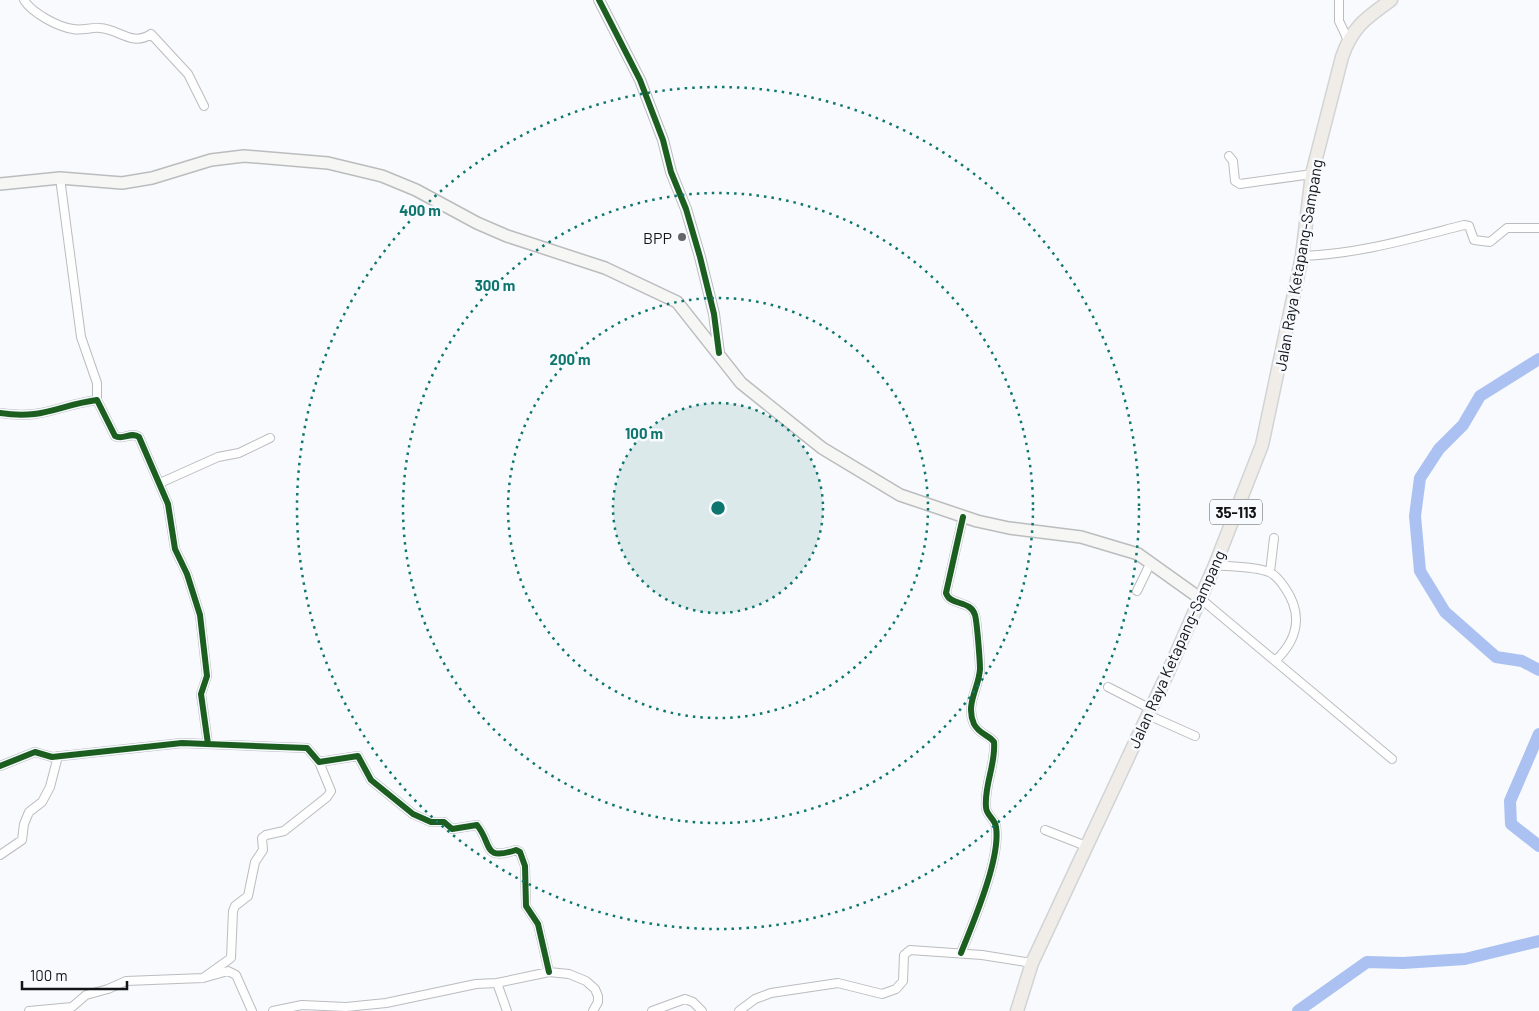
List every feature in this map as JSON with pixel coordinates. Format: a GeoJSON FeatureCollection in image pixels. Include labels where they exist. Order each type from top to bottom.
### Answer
{"type":"FeatureCollection","features":[{"type":"Feature","properties":{"kind":"main road","name":"Jalan Raya Ketapang-Sampang"},"geometry":{"type":"LineString","coordinates":[[1017,1011],[1032,963],[1201,599],[1262,445],[1302,256],[1312,174],[1348,40],[1362,22],[1391,0]]}},
{"type":"Feature","properties":{"kind":"main road"},"geometry":{"type":"LineString","coordinates":[[0,184],[60,178],[122,183],[211,160],[244,156],[344,166],[382,176],[416,190],[442,205],[507,236],[605,268],[677,302],[719,353],[740,383],[822,448],[900,495],[963,517],[1009,528],[1088,538],[1138,554],[1201,599]]}},
{"type":"Feature","properties":{"kind":"street"},"geometry":{"type":"LineString","coordinates":[[24,0],[44,17],[74,29],[101,28],[126,38],[135,39],[151,34],[188,74],[204,106]]}},
{"type":"Feature","properties":{"kind":"street"},"geometry":{"type":"LineString","coordinates":[[600,0],[640,80],[664,140],[671,172],[686,209],[702,267],[714,314],[719,353]]}},
{"type":"Feature","properties":{"kind":"street"},"geometry":{"type":"LineString","coordinates":[[1339,0],[1339,21],[1348,40]]}},
{"type":"Feature","properties":{"kind":"street"},"geometry":{"type":"LineString","coordinates":[[1228,156],[1233,161],[1235,181],[1240,184],[1312,174]]}},
{"type":"Feature","properties":{"kind":"street"},"geometry":{"type":"LineString","coordinates":[[60,178],[81,338],[97,383],[96,400],[114,436],[119,438],[132,434],[139,437],[168,504],[175,548],[187,574],[203,633],[207,676],[201,694],[208,744]]}},
{"type":"Feature","properties":{"kind":"street"},"geometry":{"type":"LineString","coordinates":[[1302,256],[1364,250],[1464,226],[1470,227],[1474,240],[1490,242],[1507,228],[1539,228]]}},
{"type":"Feature","properties":{"kind":"street"},"geometry":{"type":"LineString","coordinates":[[0,413],[30,416],[96,400]]}},
{"type":"Feature","properties":{"kind":"street"},"geometry":{"type":"LineString","coordinates":[[160,483],[218,457],[239,453],[270,438]]}},
{"type":"Feature","properties":{"kind":"street"},"geometry":{"type":"LineString","coordinates":[[961,953],[987,880],[996,840],[995,823],[986,808],[994,744],[993,740],[976,727],[971,714],[972,696],[980,668],[975,616],[970,607],[950,600],[946,593],[963,517]]}},
{"type":"Feature","properties":{"kind":"street"},"geometry":{"type":"LineString","coordinates":[[1270,572],[1274,538]]}},
{"type":"Feature","properties":{"kind":"street"},"geometry":{"type":"LineString","coordinates":[[1137,591],[1151,562]]}},
{"type":"Feature","properties":{"kind":"street"},"geometry":{"type":"LineString","coordinates":[[1215,565],[1270,572],[1290,595],[1296,615],[1295,633],[1290,644],[1276,660]]}},
{"type":"Feature","properties":{"kind":"street"},"geometry":{"type":"LineString","coordinates":[[1201,599],[1276,660],[1340,718],[1392,760]]}},
{"type":"Feature","properties":{"kind":"street"},"geometry":{"type":"LineString","coordinates":[[1108,687],[1149,712],[1195,736]]}},
{"type":"Feature","properties":{"kind":"street"},"geometry":{"type":"LineString","coordinates":[[0,766],[35,752],[48,756],[58,756],[174,743],[307,748],[319,762],[331,791],[327,797],[284,831],[266,835],[262,838],[263,850],[255,862],[248,896],[234,906],[231,958],[203,978]]}},
{"type":"Feature","properties":{"kind":"street"},"geometry":{"type":"LineString","coordinates":[[0,855],[22,840],[24,824],[29,812],[42,802],[50,787],[58,756]]}},
{"type":"Feature","properties":{"kind":"street"},"geometry":{"type":"LineString","coordinates":[[319,762],[358,756],[371,780],[417,817],[431,822],[444,822],[452,828],[476,825],[489,850],[494,854],[500,855],[516,850],[520,852],[525,866],[526,906],[538,924],[549,972]]}},
{"type":"Feature","properties":{"kind":"street"},"geometry":{"type":"LineString","coordinates":[[1045,830],[1086,846]]}},
{"type":"Feature","properties":{"kind":"street"},"geometry":{"type":"LineString","coordinates":[[740,1011],[755,999],[766,994],[823,984],[849,984],[878,993],[886,993],[896,989],[903,981],[905,971],[904,955],[907,951],[961,953],[1032,963]]}},
{"type":"Feature","properties":{"kind":"street"},"geometry":{"type":"LineString","coordinates":[[29,1011],[72,1007],[86,995],[108,989],[126,981],[203,978],[228,971],[235,973],[252,1011]]}},
{"type":"Feature","properties":{"kind":"street"},"geometry":{"type":"LineString","coordinates":[[273,1011],[302,1005],[346,1007],[386,1003],[476,984],[497,983],[549,972],[569,974],[586,981],[595,989],[598,996],[598,1002],[593,1011]]}},
{"type":"Feature","properties":{"kind":"street"},"geometry":{"type":"LineString","coordinates":[[497,983],[507,1011]]}},
{"type":"Feature","properties":{"kind":"street"},"geometry":{"type":"LineString","coordinates":[[652,1011],[685,999],[693,1002],[702,1011]]}},
{"type":"Feature","properties":{"kind":"waterway"},"geometry":{"type":"LineString","coordinates":[[1539,359],[1480,396],[1463,425],[1439,449],[1420,478],[1415,516],[1420,571],[1445,612],[1496,657],[1522,661],[1539,670]]}},
{"type":"Feature","properties":{"kind":"waterway"},"geometry":{"type":"LineString","coordinates":[[1539,734],[1510,801],[1511,824],[1539,846]]}},
{"type":"Feature","properties":{"kind":"waterway"},"geometry":{"type":"LineString","coordinates":[[1298,1011],[1367,962],[1403,963],[1465,959],[1539,941]]}},
{"type":"Feature","properties":{"kind":"cycle path"},"geometry":{"type":"LineString","coordinates":[[599,0],[640,80],[663,140],[671,172],[686,209],[700,257],[714,314],[719,353]]}},
{"type":"Feature","properties":{"kind":"cycle path"},"geometry":{"type":"LineString","coordinates":[[0,413],[28,415],[97,400],[115,436],[136,435],[139,437],[168,504],[175,549],[187,574],[200,615],[207,676],[201,694],[208,744]]}},
{"type":"Feature","properties":{"kind":"cycle path"},"geometry":{"type":"LineString","coordinates":[[961,953],[985,890],[996,840],[996,827],[986,807],[994,742],[976,727],[971,710],[980,669],[975,615],[973,610],[952,600],[946,593],[963,517]]}},
{"type":"Feature","properties":{"kind":"cycle path"},"geometry":{"type":"LineString","coordinates":[[0,766],[35,752],[52,757],[182,743],[307,748],[319,762],[358,756],[371,780],[413,814],[431,822],[444,822],[452,829],[477,825],[493,852],[498,854],[516,850],[520,852],[525,866],[526,906],[538,924],[549,972]]}},
{"type":"Feature","properties":{"kind":"place","name":"BPP"},"geometry":{"type":"Point","coordinates":[682,237]}}]}
